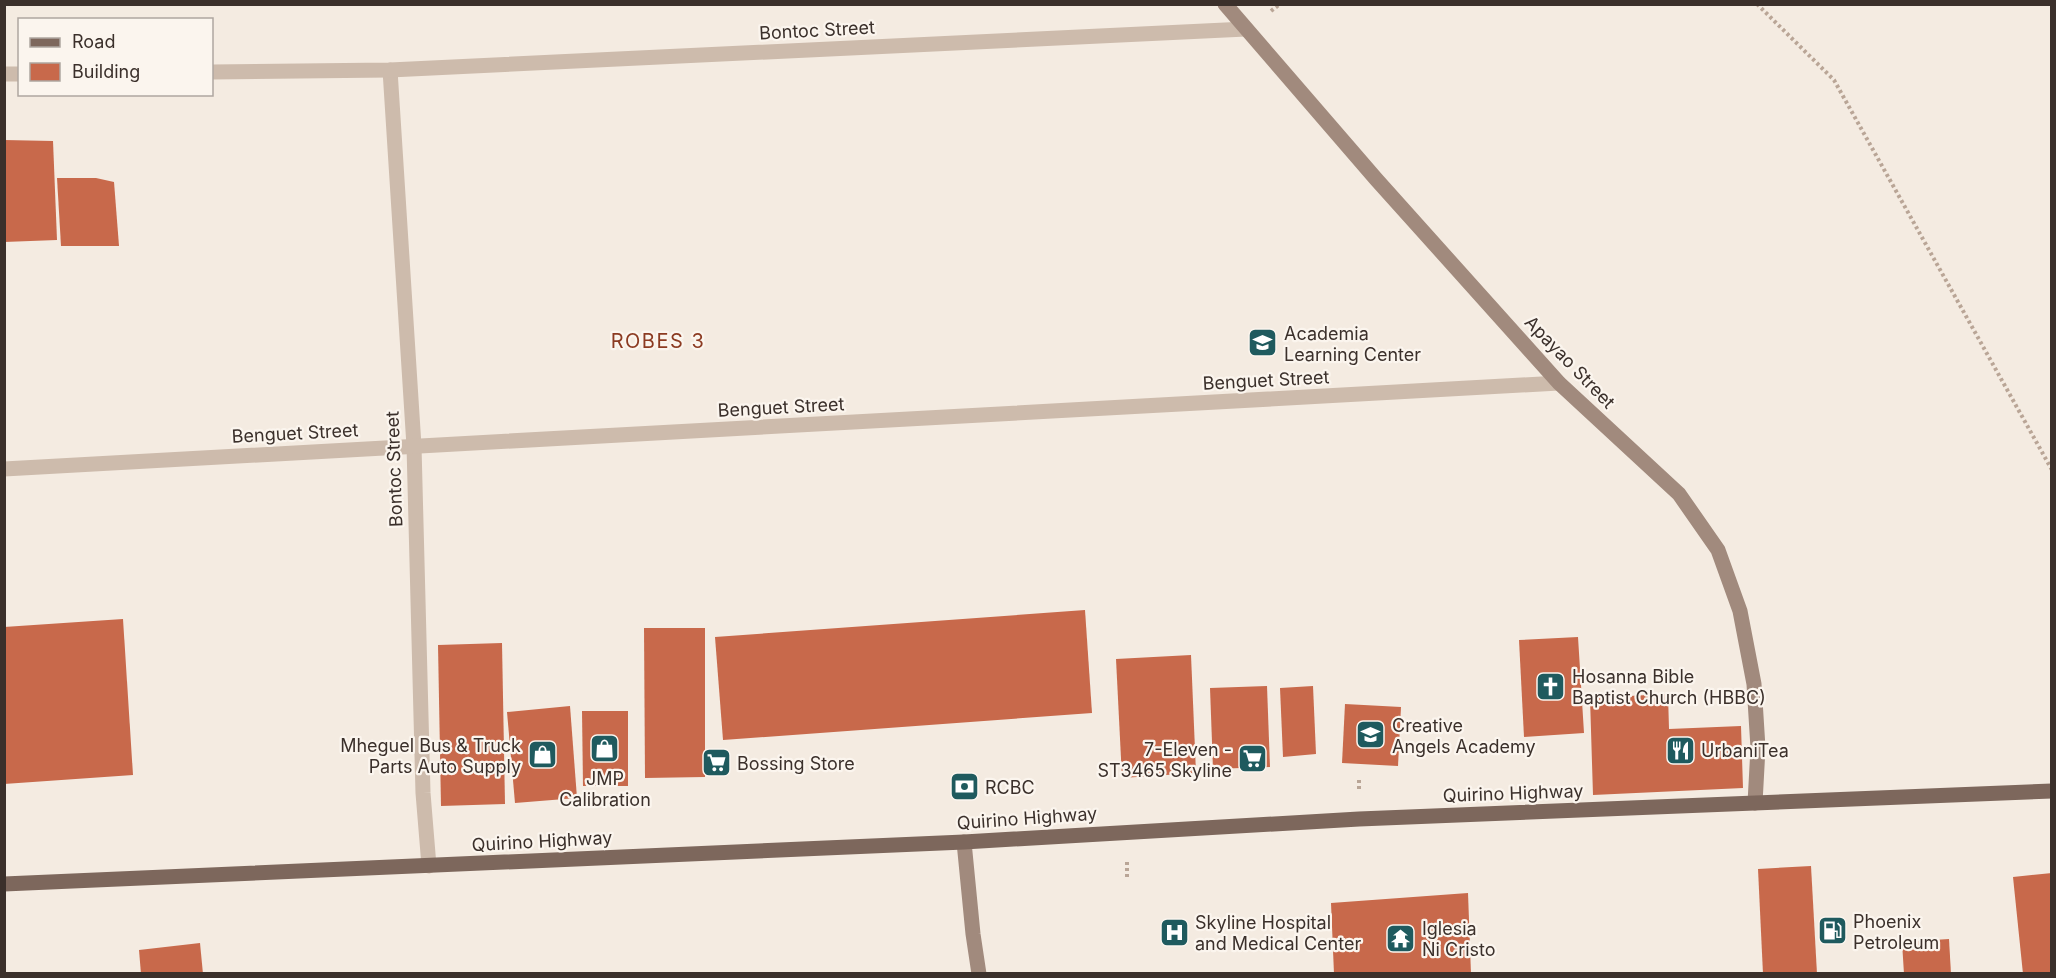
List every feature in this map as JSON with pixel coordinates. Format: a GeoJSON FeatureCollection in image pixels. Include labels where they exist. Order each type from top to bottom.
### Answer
{"type":"FeatureCollection","features":[{"type":"Feature","properties":{"kind":"main road","name":"Quirino Highway"},"geometry":{"type":"LineString","coordinates":[[4,884],[964,842],[1260,824],[2052,790]]}},
{"type":"Feature","properties":{"kind":"street","name":"Apayao Street"},"geometry":{"type":"LineString","coordinates":[[1225,4],[1384,188],[1559,383],[1679,494],[1718,550],[1740,610],[1754,684],[1758,748],[1755,803]]}},
{"type":"Feature","properties":{"kind":"street","name":"Bontoc Street"},"geometry":{"type":"LineString","coordinates":[[213,72],[390,70],[1246,29]]}},
{"type":"Feature","properties":{"kind":"street","name":"Bontoc Street"},"geometry":{"type":"LineString","coordinates":[[390,70],[414,446],[423,793],[429,866]]}},
{"type":"Feature","properties":{"kind":"street","name":"Benguet Street"},"geometry":{"type":"LineString","coordinates":[[4,469],[1559,383]]}},
{"type":"Feature","properties":{"kind":"street"},"geometry":{"type":"LineString","coordinates":[[964,842],[979,974]]}},
{"type":"Feature","properties":{"kind":"path"},"geometry":{"type":"LineString","coordinates":[[1757,4],[1834,80],[2052,470]]}},
{"type":"Feature","properties":{"kind":"building"},"geometry":{"type":"Polygon","coordinates":[[[4,140],[53,141],[57,240],[4,242],[4,140]]]}},
{"type":"Feature","properties":{"kind":"building"},"geometry":{"type":"Polygon","coordinates":[[[57,178],[96,178],[114,182],[119,246],[61,246],[57,178]]]}},
{"type":"Feature","properties":{"kind":"building"},"geometry":{"type":"Polygon","coordinates":[[[1085,610],[1092,713],[723,740],[715,637],[1085,610]]]}},
{"type":"Feature","properties":{"kind":"building"},"geometry":{"type":"Polygon","coordinates":[[[123,619],[133,775],[4,784],[4,627],[123,619]]]}},
{"type":"Feature","properties":{"kind":"building"},"geometry":{"type":"Polygon","coordinates":[[[644,628],[705,628],[705,777],[645,778],[644,628]]]}},
{"type":"Feature","properties":{"kind":"building","name":"Hosanna Bible Baptist Church (HBBC)"},"geometry":{"type":"Polygon","coordinates":[[[1578,637],[1584,733],[1524,737],[1519,640],[1578,637]]]}},
{"type":"Feature","properties":{"kind":"building"},"geometry":{"type":"Polygon","coordinates":[[[502,643],[505,804],[441,806],[438,645],[502,643]]]}},
{"type":"Feature","properties":{"kind":"building"},"geometry":{"type":"Polygon","coordinates":[[[1191,655],[1196,773],[1122,778],[1116,659],[1191,655]]]}},
{"type":"Feature","properties":{"kind":"building"},"geometry":{"type":"Polygon","coordinates":[[[1267,686],[1270,767],[1213,769],[1210,688],[1267,686]]]}},
{"type":"Feature","properties":{"kind":"building"},"geometry":{"type":"Polygon","coordinates":[[[1313,686],[1316,754],[1283,757],[1280,688],[1313,686]]]}},
{"type":"Feature","properties":{"kind":"building"},"geometry":{"type":"Polygon","coordinates":[[[1668,694],[1669,729],[1741,726],[1743,788],[1593,795],[1590,698],[1668,694]]]}},
{"type":"Feature","properties":{"kind":"building","name":"Creative Angels Academy"},"geometry":{"type":"Polygon","coordinates":[[[1345,704],[1401,707],[1398,766],[1342,763],[1345,704]]]}},
{"type":"Feature","properties":{"kind":"building","name":"Mheguel Bus & Truck Parts Auto Supply"},"geometry":{"type":"Polygon","coordinates":[[[570,706],[577,798],[515,803],[507,712],[570,706]]]}},
{"type":"Feature","properties":{"kind":"building","name":"JMP Calibration"},"geometry":{"type":"Polygon","coordinates":[[[582,711],[628,711],[628,786],[583,786],[582,711]]]}},
{"type":"Feature","properties":{"kind":"building"},"geometry":{"type":"Polygon","coordinates":[[[1811,866],[1817,974],[1763,974],[1758,869],[1811,866]]]}},
{"type":"Feature","properties":{"kind":"building"},"geometry":{"type":"Polygon","coordinates":[[[2052,873],[2052,974],[2023,974],[2013,877],[2052,873]]]}},
{"type":"Feature","properties":{"kind":"building","name":"Iglesia Ni Cristo"},"geometry":{"type":"Polygon","coordinates":[[[1468,893],[1471,974],[1334,974],[1331,903],[1468,893]]]}},
{"type":"Feature","properties":{"kind":"building"},"geometry":{"type":"Polygon","coordinates":[[[1949,939],[1951,974],[1904,974],[1902,942],[1949,939]]]}},
{"type":"Feature","properties":{"kind":"building"},"geometry":{"type":"Polygon","coordinates":[[[200,943],[203,974],[141,974],[139,950],[200,943]]]}},
{"type":"Feature","properties":{"kind":"place","name":"Academia Learning Center"},"geometry":{"type":"Point","coordinates":[1263,343]}},
{"type":"Feature","properties":{"kind":"place","name":"Hosanna Bible Baptist Church (HBBC)"},"geometry":{"type":"Point","coordinates":[1551,686]}},
{"type":"Feature","properties":{"kind":"place","name":"Creative Angels Academy"},"geometry":{"type":"Point","coordinates":[1371,735]}},
{"type":"Feature","properties":{"kind":"place","name":"JMP Calibration"},"geometry":{"type":"Point","coordinates":[605,749]}},
{"type":"Feature","properties":{"kind":"place","name":"UrbaniTea"},"geometry":{"type":"Point","coordinates":[1680,750]}},
{"type":"Feature","properties":{"kind":"place","name":"Mheguel Bus & Truck Parts Auto Supply"},"geometry":{"type":"Point","coordinates":[542,755]}},
{"type":"Feature","properties":{"kind":"place","name":"7-Eleven - ST3465 Skyline"},"geometry":{"type":"Point","coordinates":[1253,759]}},
{"type":"Feature","properties":{"kind":"place","name":"Bossing Store"},"geometry":{"type":"Point","coordinates":[716,763]}},
{"type":"Feature","properties":{"kind":"place","name":"RCBC"},"geometry":{"type":"Point","coordinates":[964,787]}},
{"type":"Feature","properties":{"kind":"place","name":"Phoenix Petroleum"},"geometry":{"type":"Point","coordinates":[1832,931]}},
{"type":"Feature","properties":{"kind":"place","name":"Skyline Hospital and Medical Center"},"geometry":{"type":"Point","coordinates":[1174,932]}},
{"type":"Feature","properties":{"kind":"place","name":"Iglesia Ni Cristo"},"geometry":{"type":"Point","coordinates":[1401,938]}},
{"type":"Feature","properties":{"kind":"district","name":"ROBES 3"},"geometry":{"type":"Point","coordinates":[658,341]}}]}
